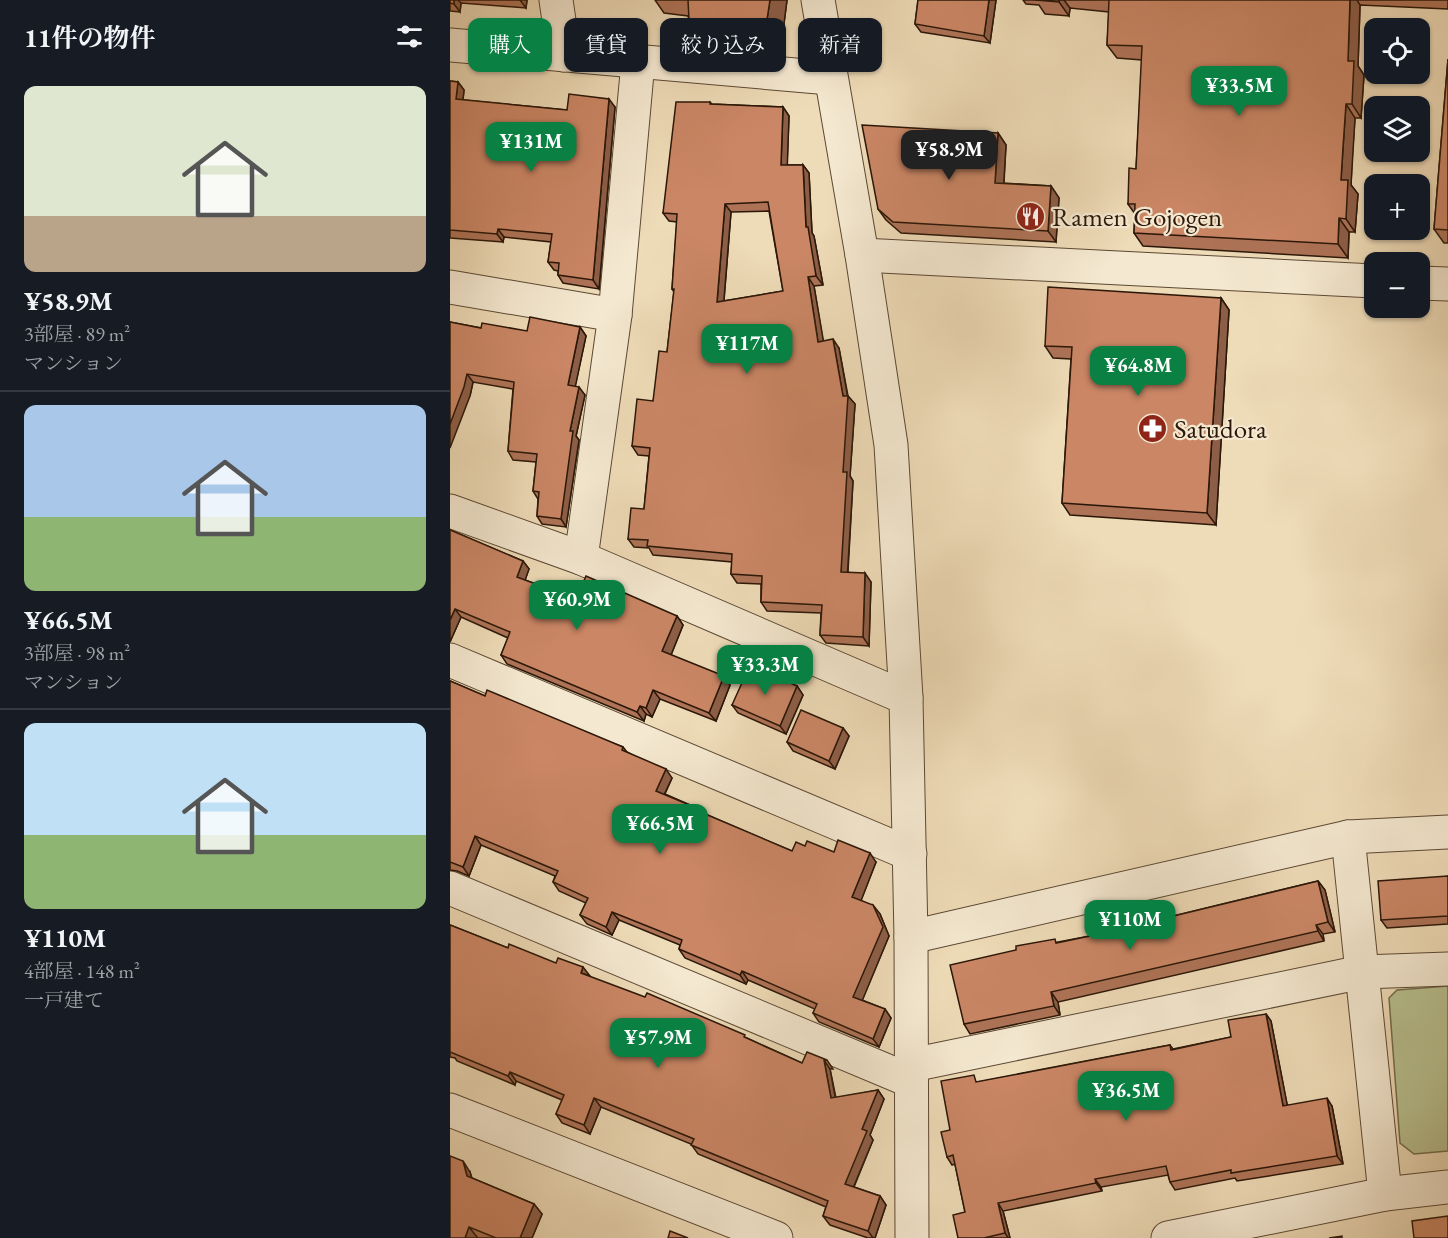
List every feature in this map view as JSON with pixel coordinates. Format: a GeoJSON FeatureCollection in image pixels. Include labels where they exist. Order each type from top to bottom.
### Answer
{"type":"FeatureCollection","features":[{"type":"Feature","properties":{"kind":"street"},"geometry":{"type":"LineString","coordinates":[[450,45],[564,55],[556,0]]}},
{"type":"Feature","properties":{"kind":"street"},"geometry":{"type":"LineString","coordinates":[[818,0],[862,255],[891,445],[906,698],[911,937],[912,1238]]}},
{"type":"Feature","properties":{"kind":"street"},"geometry":{"type":"LineString","coordinates":[[648,63],[830,78]]}},
{"type":"Feature","properties":{"kind":"street"},"geometry":{"type":"LineString","coordinates":[[581,558],[615,315],[637,72]]}},
{"type":"Feature","properties":{"kind":"street"},"geometry":{"type":"LineString","coordinates":[[862,255],[1364,280]]}},
{"type":"Feature","properties":{"kind":"street"},"geometry":{"type":"LineString","coordinates":[[1430,283],[1448,284]]}},
{"type":"Feature","properties":{"kind":"street"},"geometry":{"type":"LineString","coordinates":[[450,287],[615,315]]}},
{"type":"Feature","properties":{"kind":"street"},"geometry":{"type":"LineString","coordinates":[[450,510],[581,558],[906,698]]}},
{"type":"Feature","properties":{"kind":"street"},"geometry":{"type":"LineString","coordinates":[[450,660],[909,854]]}},
{"type":"Feature","properties":{"kind":"street"},"geometry":{"type":"LineString","coordinates":[[911,937],[1348,837],[1448,832]]}},
{"type":"Feature","properties":{"kind":"street"},"geometry":{"type":"LineString","coordinates":[[1348,837],[1385,1194]]}},
{"type":"Feature","properties":{"kind":"street"},"geometry":{"type":"LineString","coordinates":[[450,888],[911,1073],[1362,972],[1448,969]]}},
{"type":"Feature","properties":{"kind":"street"},"geometry":{"type":"LineString","coordinates":[[450,1110],[776,1238]]}},
{"type":"Feature","properties":{"kind":"street"},"geometry":{"type":"LineString","coordinates":[[1167,1238],[1385,1194],[1448,1187]]}},
{"type":"Feature","properties":{"kind":"green space"},"geometry":{"type":"Polygon","coordinates":[[[1448,986],[1448,1151],[1414,1154],[1400,1143],[1389,998],[1397,990],[1448,986]]]}},
{"type":"Feature","properties":{"kind":"building"},"geometry":{"type":"Polygon","coordinates":[[[688,0],[770,0],[767,18],[689,18],[688,0]]]}},
{"type":"Feature","properties":{"kind":"building"},"geometry":{"type":"Polygon","coordinates":[[[918,0],[989,0],[984,36],[915,24],[918,0]]]}},
{"type":"Feature","properties":{"kind":"building"},"geometry":{"type":"Polygon","coordinates":[[[1035,0],[1059,0],[1059,2],[1035,0]]]}},
{"type":"Feature","properties":{"kind":"building"},"geometry":{"type":"Polygon","coordinates":[[[1109,0],[1350,0],[1348,61],[1354,61],[1352,104],[1346,104],[1341,180],[1348,180],[1346,219],[1339,218],[1338,244],[1134,233],[1135,204],[1128,204],[1129,168],[1136,169],[1142,46],[1107,45],[1109,0]]]}},
{"type":"Feature","properties":{"kind":"building"},"geometry":{"type":"Polygon","coordinates":[[[1448,59],[1448,230],[1434,229],[1448,59]]]}},
{"type":"Feature","properties":{"kind":"building"},"geometry":{"type":"Polygon","coordinates":[[[450,81],[458,82],[456,99],[567,110],[569,94],[609,99],[593,280],[558,275],[559,263],[548,262],[552,234],[498,229],[497,234],[450,230],[450,81]]]}},
{"type":"Feature","properties":{"kind":"building"},"geometry":{"type":"Polygon","coordinates":[[[676,102],[783,107],[781,165],[803,165],[806,227],[808,227],[816,276],[808,277],[818,342],[833,339],[843,396],[848,396],[843,472],[847,472],[841,572],[865,573],[863,637],[820,635],[822,605],[761,602],[762,576],[731,574],[732,554],[647,546],[648,540],[628,539],[631,508],[644,509],[650,448],[632,446],[637,399],[653,401],[659,351],[667,352],[674,289],[672,289],[677,214],[663,213],[676,102]],[[768,202],[725,204],[717,302],[783,291],[768,202]]]}},
{"type":"Feature","properties":{"kind":"building"},"geometry":{"type":"Polygon","coordinates":[[[862,125],[998,133],[995,183],[1051,186],[1048,231],[893,222],[878,209],[862,125]]]}},
{"type":"Feature","properties":{"kind":"building"},"geometry":{"type":"Polygon","coordinates":[[[1048,287],[1221,298],[1207,513],[1062,503],[1072,347],[1045,346],[1048,287]]]}},
{"type":"Feature","properties":{"kind":"building"},"geometry":{"type":"Polygon","coordinates":[[[530,317],[580,327],[568,385],[579,387],[570,431],[573,431],[561,519],[537,516],[539,492],[533,491],[537,454],[508,451],[514,382],[467,374],[450,424],[450,322],[481,328],[482,323],[527,331],[530,317]]]}},
{"type":"Feature","properties":{"kind":"building"},"geometry":{"type":"Polygon","coordinates":[[[450,530],[523,561],[517,577],[576,599],[586,576],[677,616],[662,651],[724,676],[709,713],[653,690],[646,708],[640,706],[637,712],[501,655],[510,632],[455,609],[450,620],[450,530]]]}},
{"type":"Feature","properties":{"kind":"building"},"geometry":{"type":"Polygon","coordinates":[[[750,665],[797,686],[780,726],[732,705],[750,665]]]}},
{"type":"Feature","properties":{"kind":"building"},"geometry":{"type":"Polygon","coordinates":[[[450,681],[485,696],[487,690],[623,747],[622,750],[666,769],[656,791],[792,851],[796,842],[805,846],[807,841],[834,852],[838,840],[870,853],[852,897],[873,905],[883,927],[853,997],[885,1009],[873,1039],[813,1013],[817,1004],[742,971],[740,975],[679,949],[682,940],[612,912],[606,927],[580,915],[588,898],[553,882],[558,871],[475,836],[463,867],[450,862],[450,681]]]}},
{"type":"Feature","properties":{"kind":"building"},"geometry":{"type":"Polygon","coordinates":[[[801,710],[843,728],[829,761],[787,742],[801,710]]]}},
{"type":"Feature","properties":{"kind":"building"},"geometry":{"type":"Polygon","coordinates":[[[1448,876],[1448,916],[1381,920],[1378,881],[1448,876]]]}},
{"type":"Feature","properties":{"kind":"building"},"geometry":{"type":"Polygon","coordinates":[[[1318,881],[1328,922],[1316,925],[1318,931],[1051,992],[1054,1006],[964,1024],[950,965],[1016,950],[1016,946],[1055,939],[1056,943],[1095,935],[1318,881]]]}},
{"type":"Feature","properties":{"kind":"building"},"geometry":{"type":"Polygon","coordinates":[[[450,925],[508,948],[509,944],[556,963],[558,958],[583,967],[581,973],[645,997],[647,993],[745,1035],[744,1037],[802,1063],[807,1052],[827,1060],[824,1060],[831,1098],[878,1090],[862,1129],[867,1131],[845,1184],[880,1196],[868,1231],[823,1216],[828,1201],[691,1145],[694,1139],[594,1098],[584,1125],[556,1114],[564,1095],[510,1072],[508,1076],[450,1052],[450,925]]]}},
{"type":"Feature","properties":{"kind":"building"},"geometry":{"type":"Polygon","coordinates":[[[1266,1014],[1283,1106],[1327,1098],[1337,1156],[1231,1173],[1231,1170],[1170,1182],[1166,1166],[1095,1179],[1096,1183],[998,1203],[1005,1233],[984,1238],[958,1238],[953,1215],[965,1212],[953,1155],[947,1157],[941,1132],[950,1130],[941,1081],[974,1075],[976,1082],[1170,1045],[1171,1050],[1231,1037],[1228,1020],[1266,1014]]]}},
{"type":"Feature","properties":{"kind":"building"},"geometry":{"type":"Polygon","coordinates":[[[450,1156],[463,1161],[467,1176],[534,1204],[520,1238],[496,1238],[469,1227],[465,1238],[450,1238],[450,1156]]]}},
{"type":"Feature","properties":{"kind":"building"},"geometry":{"type":"Polygon","coordinates":[[[1448,1216],[1448,1238],[1414,1238],[1412,1221],[1448,1216]]]}},
{"type":"Feature","properties":{"kind":"building"},"geometry":{"type":"Polygon","coordinates":[[[670,1231],[688,1238],[668,1238],[670,1231]]]}},
{"type":"Feature","properties":{"kind":"place","name":"Ramen Gojogen"},"geometry":{"type":"Point","coordinates":[1031,217]}},
{"type":"Feature","properties":{"kind":"place","name":"Satudora"},"geometry":{"type":"Point","coordinates":[1153,429]}}]}
